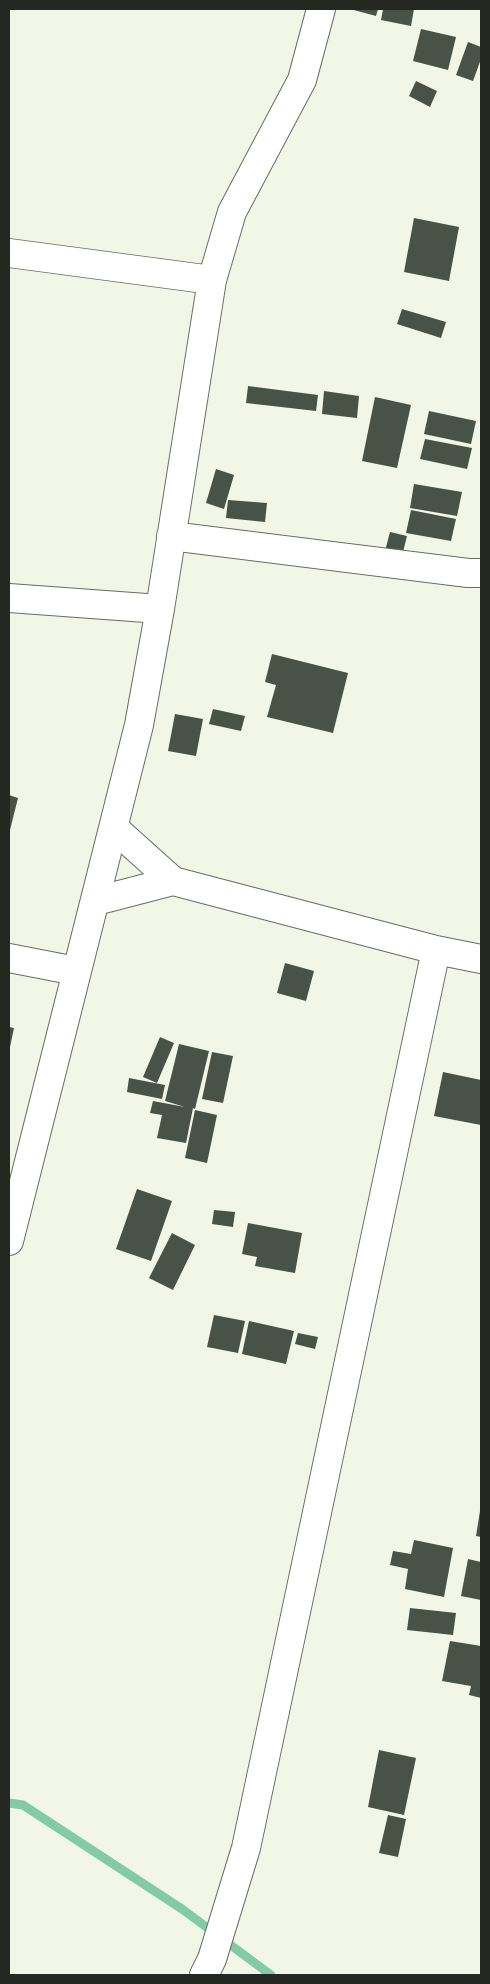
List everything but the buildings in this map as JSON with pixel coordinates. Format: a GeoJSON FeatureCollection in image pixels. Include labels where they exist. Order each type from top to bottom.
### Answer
{"type":"FeatureCollection","features":[{"type":"Feature","properties":{"kind":"street"},"geometry":{"type":"LineString","coordinates":[[9,1241],[139,725],[160,609],[212,280],[232,212],[302,80],[321,9]]}},
{"type":"Feature","properties":{"kind":"street"},"geometry":{"type":"LineString","coordinates":[[9,253],[212,280]]}},
{"type":"Feature","properties":{"kind":"street"},"geometry":{"type":"LineString","coordinates":[[171,536],[468,574],[481,573]]}},
{"type":"Feature","properties":{"kind":"street"},"geometry":{"type":"LineString","coordinates":[[9,598],[160,609]]}},
{"type":"Feature","properties":{"kind":"street"},"geometry":{"type":"LineString","coordinates":[[114,828],[174,881],[436,950],[481,959]]}},
{"type":"Feature","properties":{"kind":"street"},"geometry":{"type":"LineString","coordinates":[[96,901],[174,881]]}},
{"type":"Feature","properties":{"kind":"street"},"geometry":{"type":"LineString","coordinates":[[208,1967],[246,1848],[436,950]]}},
{"type":"Feature","properties":{"kind":"street"},"geometry":{"type":"LineString","coordinates":[[9,958],[76,971]]}},
{"type":"Feature","properties":{"kind":"waterway"},"geometry":{"type":"LineString","coordinates":[[9,1803],[23,1805],[182,1909],[271,1975]]}}]}
